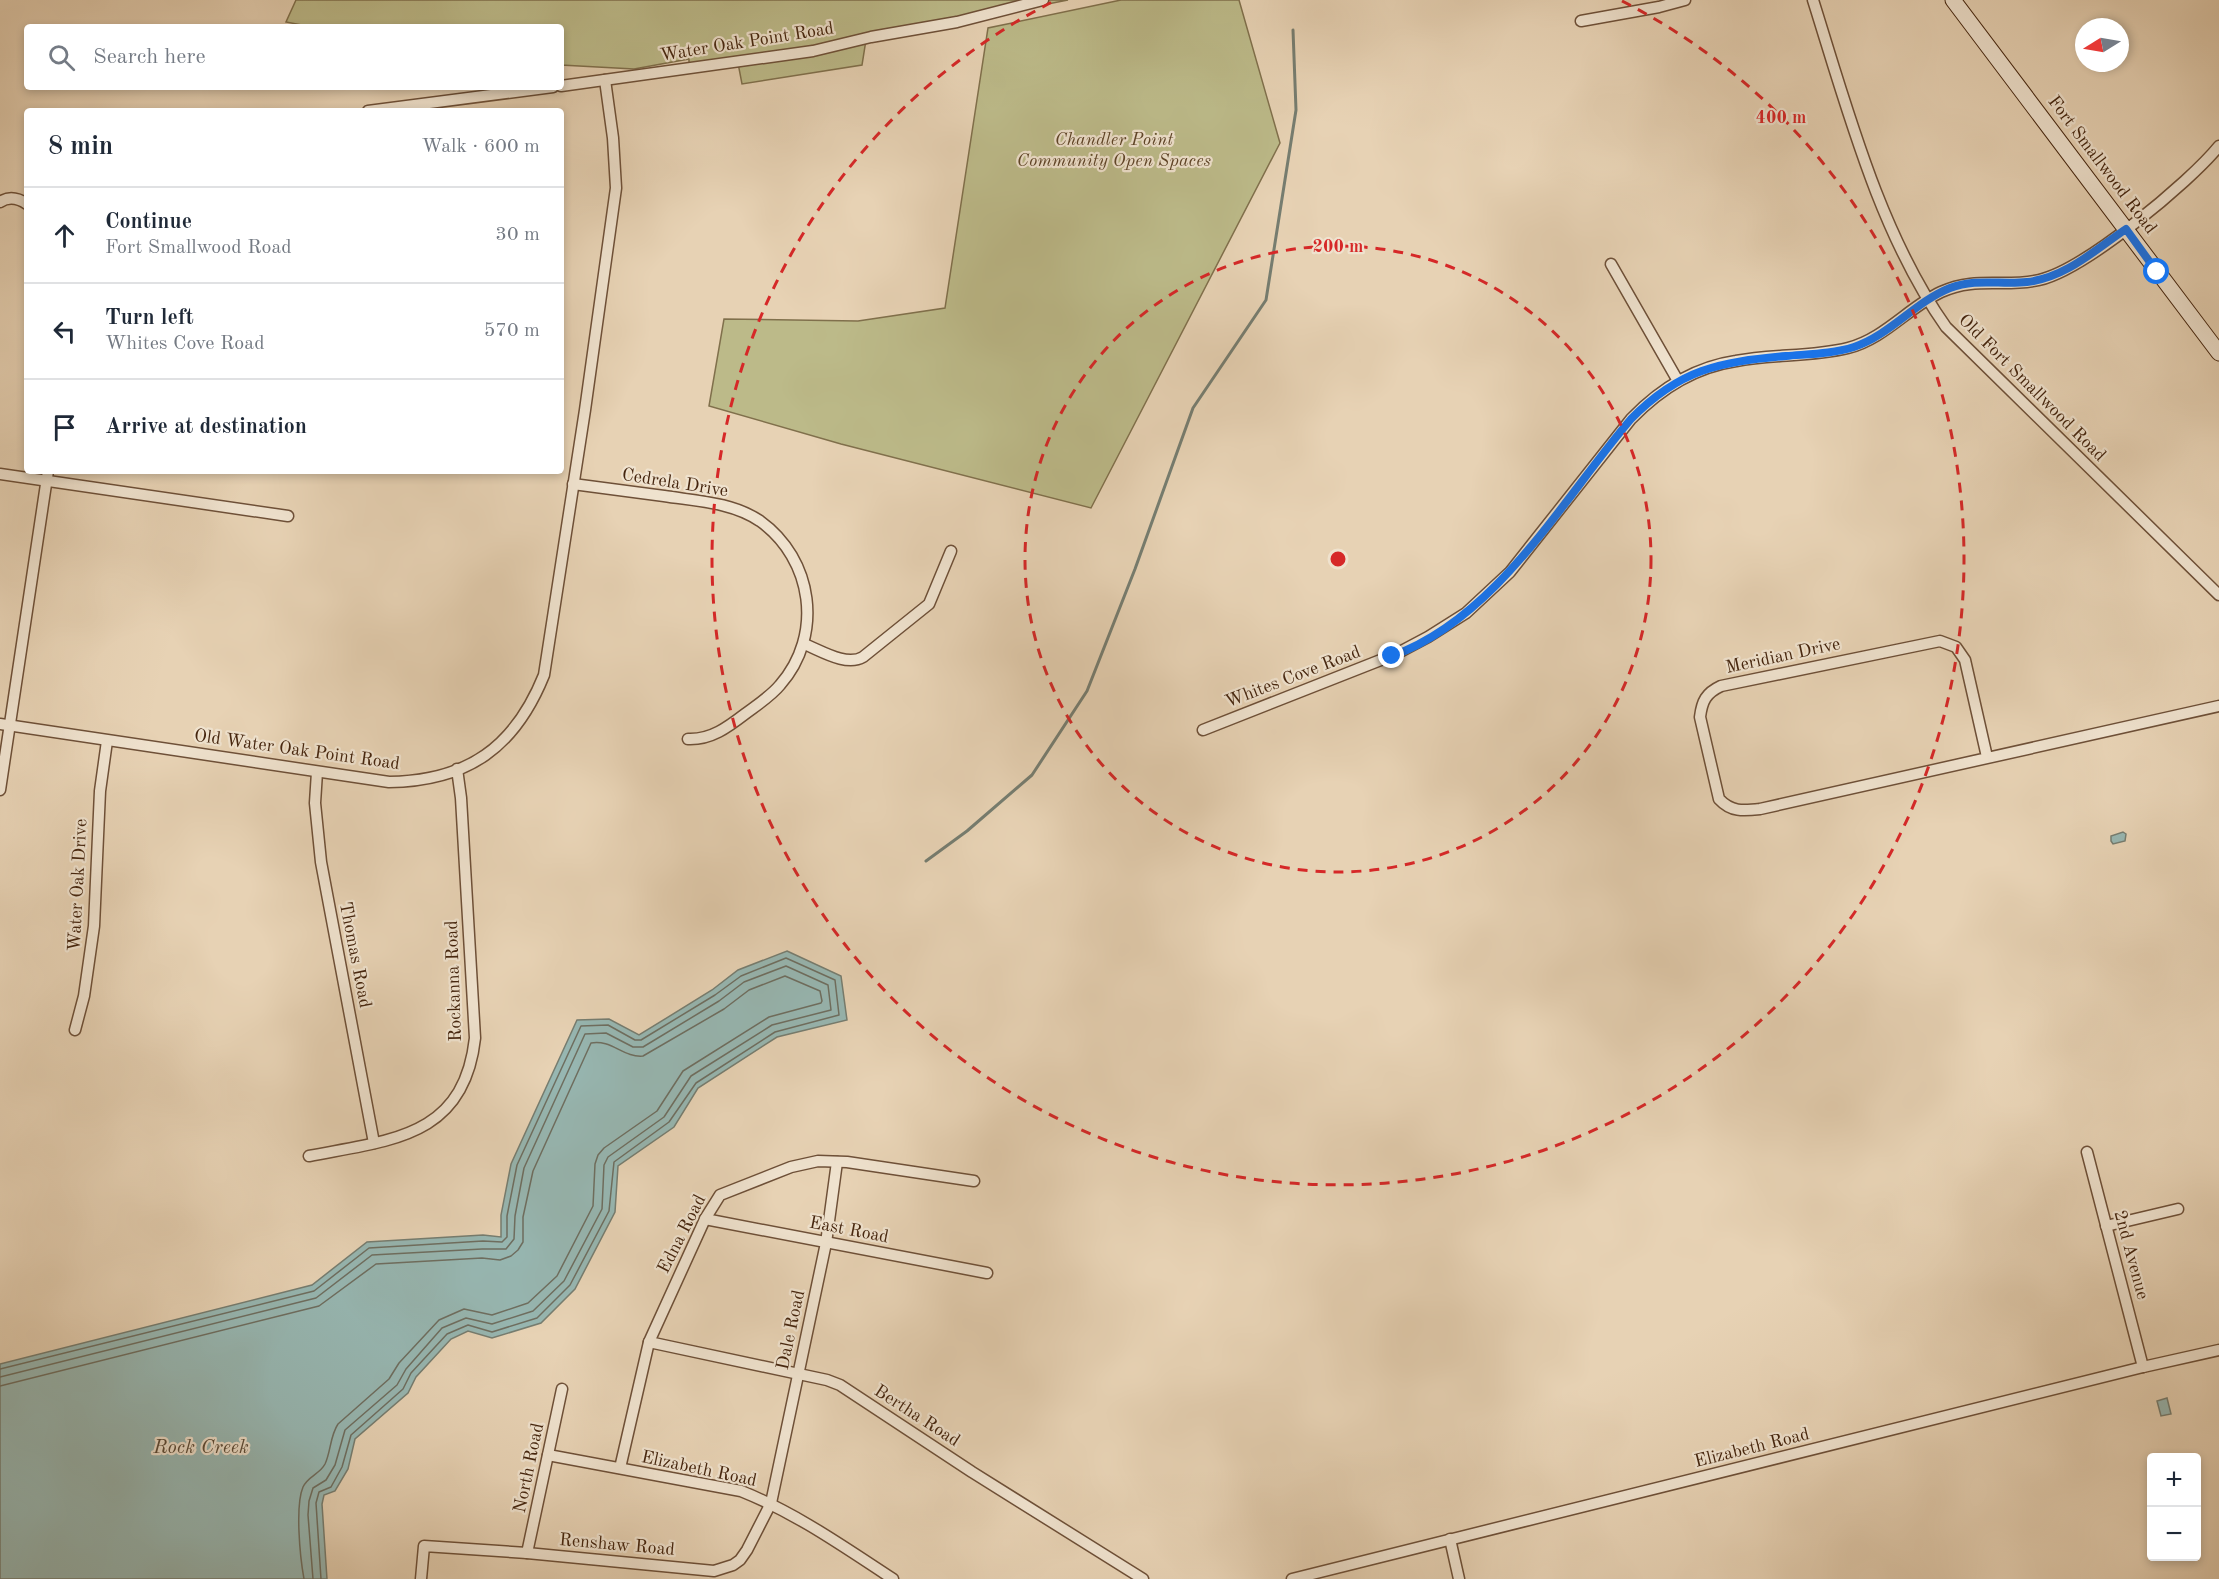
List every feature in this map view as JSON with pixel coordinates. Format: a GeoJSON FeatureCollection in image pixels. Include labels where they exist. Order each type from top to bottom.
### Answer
{"type":"FeatureCollection","features":[{"type":"Feature","properties":{"kind":"main road","name":"Fort Smallwood Road"},"geometry":{"type":"LineString","coordinates":[[1953,0],[2219,353]]}},
{"type":"Feature","properties":{"kind":"street","name":"Water Oak Point Road"},"geometry":{"type":"LineString","coordinates":[[564,86],[813,51],[871,37],[957,21],[1043,0]]}},
{"type":"Feature","properties":{"kind":"street"},"geometry":{"type":"LineString","coordinates":[[1581,21],[1685,0]]}},
{"type":"Feature","properties":{"kind":"street","name":"Old Fort Smallwood Road"},"geometry":{"type":"LineString","coordinates":[[1812,0],[1879,196],[1904,258],[1926,300],[1946,327],[2219,594]]}},
{"type":"Feature","properties":{"kind":"street","name":"Old Water Oak Point Road"},"geometry":{"type":"LineString","coordinates":[[6,725],[389,782],[405,782],[457,770],[497,748],[519,723],[536,695],[548,658],[616,188],[613,138],[605,80]]}},
{"type":"Feature","properties":{"kind":"street"},"geometry":{"type":"LineString","coordinates":[[391,108],[530,90]]}},
{"type":"Feature","properties":{"kind":"street","name":"Whites Cove Road"},"geometry":{"type":"LineString","coordinates":[[1203,730],[1396,654],[1466,613],[1497,586],[1515,565],[1631,419],[1645,404],[1678,381],[1737,360],[1824,353],[1854,347],[1892,325],[1926,300],[1965,284],[2027,282],[2053,276],[2126,229],[2185,181],[2219,146]]}},
{"type":"Feature","properties":{"kind":"street"},"geometry":{"type":"LineString","coordinates":[[0,202],[16,198],[24,202]]}},
{"type":"Feature","properties":{"kind":"street"},"geometry":{"type":"LineString","coordinates":[[1611,264],[1678,381]]}},
{"type":"Feature","properties":{"kind":"street"},"geometry":{"type":"LineString","coordinates":[[0,474],[48,476],[288,516]]}},
{"type":"Feature","properties":{"kind":"street"},"geometry":{"type":"LineString","coordinates":[[0,790],[6,725],[48,476]]}},
{"type":"Feature","properties":{"kind":"street","name":"Cedrela Drive"},"geometry":{"type":"LineString","coordinates":[[573,484],[711,502],[744,512],[759,521],[783,542],[800,568],[808,612],[804,644],[789,674],[771,694],[716,734],[699,740],[688,739]]}},
{"type":"Feature","properties":{"kind":"street"},"geometry":{"type":"LineString","coordinates":[[804,644],[845,660],[857,660],[863,657],[929,604],[951,551]]}},
{"type":"Feature","properties":{"kind":"street","name":"Meridian Drive"},"geometry":{"type":"LineString","coordinates":[[1987,757],[1965,660],[1956,647],[1940,641],[1721,686],[1706,696],[1701,704],[1700,717],[1715,789],[1719,799],[1726,807],[1737,810],[1760,808],[2219,706]]}},
{"type":"Feature","properties":{"kind":"street","name":"Water Oak Drive"},"geometry":{"type":"LineString","coordinates":[[75,1030],[84,996],[94,926],[100,791],[107,741]]}},
{"type":"Feature","properties":{"kind":"street","name":"Rockanna Road"},"geometry":{"type":"LineString","coordinates":[[309,1156],[409,1134],[434,1120],[452,1102],[465,1081],[475,1038],[462,809],[457,770]]}},
{"type":"Feature","properties":{"kind":"street","name":"Thomas Road"},"geometry":{"type":"LineString","coordinates":[[317,772],[315,803],[321,862],[374,1143]]}},
{"type":"Feature","properties":{"kind":"street","name":"2nd Avenue"},"geometry":{"type":"LineString","coordinates":[[2087,1152],[2143,1367]]}},
{"type":"Feature","properties":{"kind":"street","name":"Edna Road"},"geometry":{"type":"LineString","coordinates":[[620,1468],[649,1342],[705,1219],[720,1195],[801,1164],[818,1161],[837,1161],[974,1181]]}},
{"type":"Feature","properties":{"kind":"street","name":"Dale Road"},"geometry":{"type":"LineString","coordinates":[[771,1503],[826,1243],[837,1161]]}},
{"type":"Feature","properties":{"kind":"street"},"geometry":{"type":"LineString","coordinates":[[2106,1226],[2178,1209]]}},
{"type":"Feature","properties":{"kind":"street","name":"East Road"},"geometry":{"type":"LineString","coordinates":[[705,1219],[987,1273]]}},
{"type":"Feature","properties":{"kind":"street","name":"Bertha Road"},"geometry":{"type":"LineString","coordinates":[[649,1342],[840,1385],[972,1472],[1143,1579]]}},
{"type":"Feature","properties":{"kind":"street","name":"Elizabeth Road"},"geometry":{"type":"LineString","coordinates":[[1293,1579],[2219,1350]]}},
{"type":"Feature","properties":{"kind":"street","name":"North Road"},"geometry":{"type":"LineString","coordinates":[[527,1553],[562,1389]]}},
{"type":"Feature","properties":{"kind":"street","name":"Elizabeth Road"},"geometry":{"type":"LineString","coordinates":[[548,1455],[741,1491],[771,1503],[803,1520],[893,1579]]}},
{"type":"Feature","properties":{"kind":"street","name":"Renshaw Road"},"geometry":{"type":"LineString","coordinates":[[421,1579],[424,1546],[527,1553],[714,1571],[733,1565],[740,1560],[771,1503]]}},
{"type":"Feature","properties":{"kind":"street"},"geometry":{"type":"LineString","coordinates":[[1450,1539],[1459,1579]]}},
{"type":"Feature","properties":{"kind":"green space"},"geometry":{"type":"Polygon","coordinates":[[[296,0],[1068,0],[866,40],[862,65],[742,84],[738,63],[689,68],[689,59],[634,69],[564,65],[564,24],[296,24],[286,22],[296,0]]]}},
{"type":"Feature","properties":{"kind":"green space","name":"Chandler Point Community Open Spaces"},"geometry":{"type":"Polygon","coordinates":[[[1121,0],[1239,0],[1280,143],[1091,508],[841,444],[709,406],[724,319],[858,321],[945,308],[988,28],[1121,0]]]}},
{"type":"Feature","properties":{"kind":"water"},"geometry":{"type":"Polygon","coordinates":[[[2123,832],[2126,834],[2125,841],[2113,844],[2111,836],[2123,832]]]}},
{"type":"Feature","properties":{"kind":"water","name":"Rock Creek"},"geometry":{"type":"Polygon","coordinates":[[[787,951],[841,976],[847,1020],[777,1037],[698,1088],[674,1127],[618,1166],[615,1212],[575,1289],[541,1323],[492,1338],[468,1331],[451,1339],[416,1377],[408,1393],[355,1439],[348,1469],[335,1491],[324,1495],[322,1504],[327,1579],[0,1579],[0,1364],[312,1285],[367,1242],[483,1235],[501,1237],[501,1215],[511,1164],[577,1020],[609,1019],[639,1035],[712,990],[738,970],[787,951]]]}},
{"type":"Feature","properties":{"kind":"water"},"geometry":{"type":"Polygon","coordinates":[[[2167,1398],[2171,1414],[2161,1416],[2157,1401],[2167,1398]]]}},
{"type":"Feature","properties":{"kind":"waterway"},"geometry":{"type":"LineString","coordinates":[[926,861],[967,831],[1032,775],[1087,691],[1135,569],[1193,408],[1266,300],[1296,110],[1293,30]]}},
{"type":"Feature","properties":{"kind":"route"},"geometry":{"type":"LineString","coordinates":[[1392,656],[1447,626],[1497,586],[1526,553],[1591,467],[1631,419],[1645,404],[1678,381],[1720,364],[1737,360],[1824,353],[1854,347],[1866,342],[1941,292],[1976,282],[2015,283],[2053,276],[2126,229],[2157,272]]}}]}
